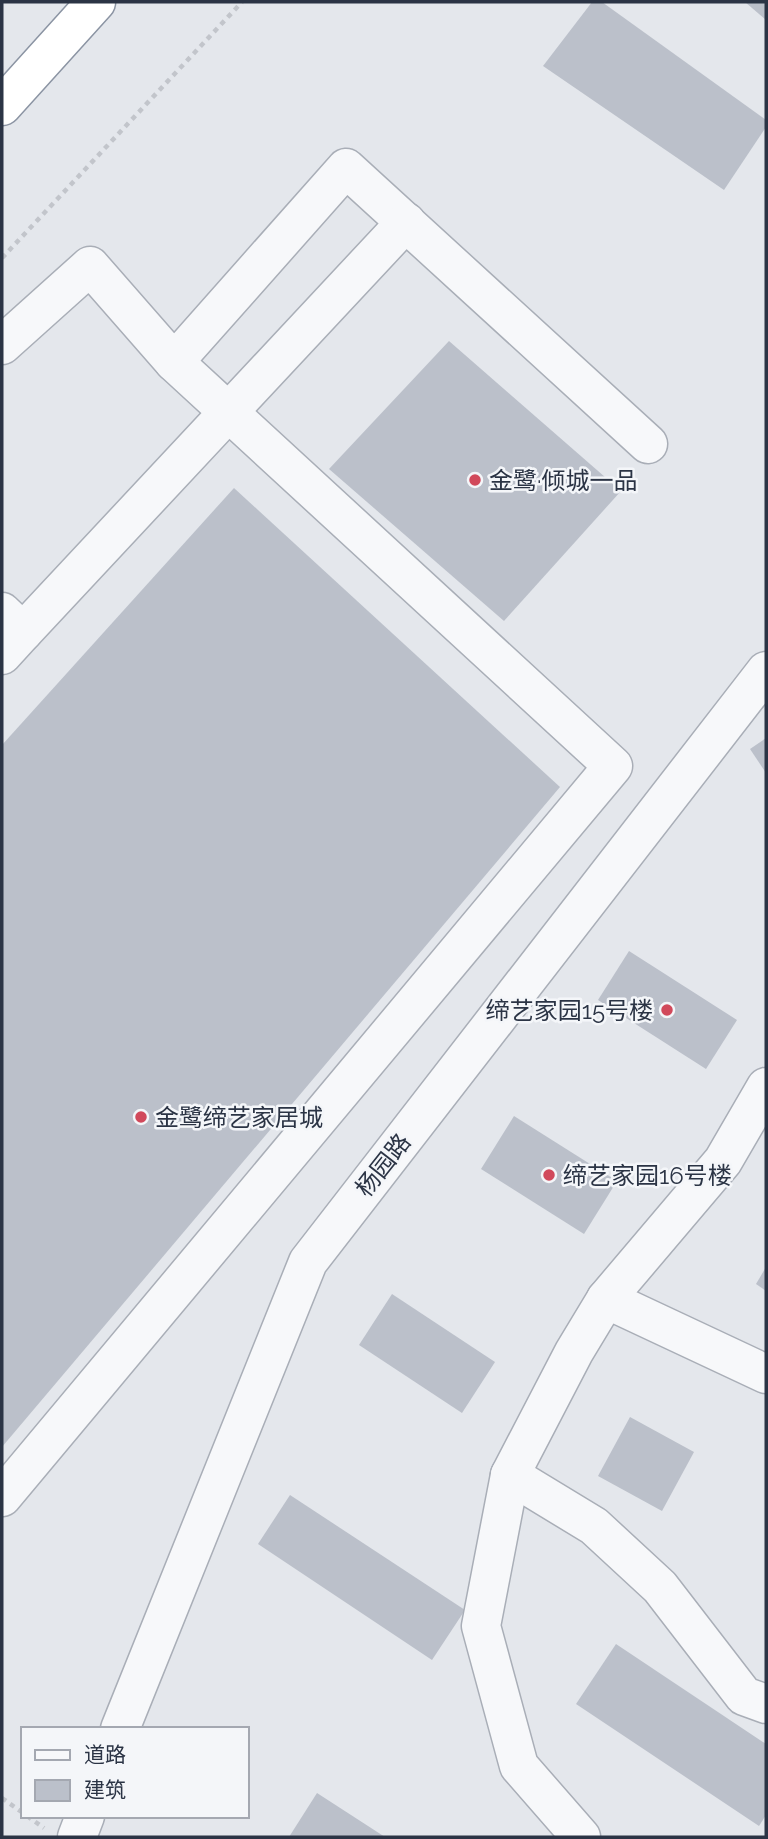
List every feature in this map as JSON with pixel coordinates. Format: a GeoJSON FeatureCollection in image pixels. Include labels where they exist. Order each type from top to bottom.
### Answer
{"type":"FeatureCollection","features":[{"type":"Feature","properties":{"kind":"highway"},"geometry":{"type":"LineString","coordinates":[[2,106],[96,2]]}},
{"type":"Feature","properties":{"kind":"street"},"geometry":{"type":"LineString","coordinates":[[174,362],[346,169],[648,444]]}},
{"type":"Feature","properties":{"kind":"street"},"geometry":{"type":"LineString","coordinates":[[9,633],[231,412],[406,222]]}},
{"type":"Feature","properties":{"kind":"street"},"geometry":{"type":"LineString","coordinates":[[2,345],[90,265],[174,362],[613,766],[2,1497]]}},
{"type":"Feature","properties":{"kind":"street","name":"杨园路"},"geometry":{"type":"LineString","coordinates":[[122,1727],[308,1262],[766,671]]}},
{"type":"Feature","properties":{"kind":"street"},"geometry":{"type":"LineString","coordinates":[[581,1837],[519,1766],[481,1626],[510,1475],[574,1352],[606,1299],[723,1161],[766,1087]]}},
{"type":"Feature","properties":{"kind":"street"},"geometry":{"type":"LineString","coordinates":[[606,1299],[766,1374]]}},
{"type":"Feature","properties":{"kind":"street"},"geometry":{"type":"LineString","coordinates":[[510,1475],[594,1526],[660,1587],[744,1696],[766,1704]]}},
{"type":"Feature","properties":{"kind":"street"},"geometry":{"type":"LineString","coordinates":[[61,1833],[82,1818]]}},
{"type":"Feature","properties":{"kind":"path"},"geometry":{"type":"LineString","coordinates":[[2,258],[243,2]]}},
{"type":"Feature","properties":{"kind":"path"},"geometry":{"type":"LineString","coordinates":[[2,1797],[21,1811]]}},
{"type":"Feature","properties":{"kind":"path"},"geometry":{"type":"LineString","coordinates":[[31,1818],[61,1833]]}},
{"type":"Feature","properties":{"kind":"building"},"geometry":{"type":"Polygon","coordinates":[[[592,2],[602,2],[766,120],[766,127],[724,190],[543,66],[592,2]]]}},
{"type":"Feature","properties":{"kind":"building"},"geometry":{"type":"Polygon","coordinates":[[[745,2],[766,2],[766,20],[745,2]]]}},
{"type":"Feature","properties":{"kind":"building","name":"金鹭·倾城一品"},"geometry":{"type":"Polygon","coordinates":[[[449,341],[621,491],[504,621],[329,469],[449,341]]]}},
{"type":"Feature","properties":{"kind":"building","name":"金鹭缔艺家居城"},"geometry":{"type":"Polygon","coordinates":[[[234,488],[560,787],[2,1447],[2,745],[234,488]]]}},
{"type":"Feature","properties":{"kind":"building"},"geometry":{"type":"Polygon","coordinates":[[[766,738],[766,773],[750,749],[766,738]]]}},
{"type":"Feature","properties":{"kind":"building","name":"缔艺家园15号楼"},"geometry":{"type":"Polygon","coordinates":[[[629,951],[737,1020],[706,1069],[598,1000],[629,951]]]}},
{"type":"Feature","properties":{"kind":"building","name":"缔艺家园16号楼"},"geometry":{"type":"Polygon","coordinates":[[[514,1116],[617,1181],[584,1234],[481,1169],[514,1116]]]}},
{"type":"Feature","properties":{"kind":"building"},"geometry":{"type":"Polygon","coordinates":[[[766,1267],[766,1291],[756,1284],[766,1267]]]}},
{"type":"Feature","properties":{"kind":"building"},"geometry":{"type":"Polygon","coordinates":[[[392,1294],[495,1362],[462,1413],[359,1345],[392,1294]]]}},
{"type":"Feature","properties":{"kind":"building"},"geometry":{"type":"Polygon","coordinates":[[[630,1417],[694,1452],[662,1511],[598,1476],[630,1417]]]}},
{"type":"Feature","properties":{"kind":"building"},"geometry":{"type":"Polygon","coordinates":[[[290,1495],[465,1610],[432,1660],[258,1544],[290,1495]]]}},
{"type":"Feature","properties":{"kind":"building"},"geometry":{"type":"Polygon","coordinates":[[[616,1644],[766,1744],[766,1815],[759,1826],[576,1704],[616,1644]]]}},
{"type":"Feature","properties":{"kind":"building"},"geometry":{"type":"Polygon","coordinates":[[[317,1793],[385,1837],[289,1837],[317,1793]]]}},
{"type":"Feature","properties":{"kind":"place","name":"金鹭·倾城一品"},"geometry":{"type":"Point","coordinates":[475,480]}},
{"type":"Feature","properties":{"kind":"place","name":"缔艺家园15号楼"},"geometry":{"type":"Point","coordinates":[667,1010]}},
{"type":"Feature","properties":{"kind":"place","name":"金鹭缔艺家居城"},"geometry":{"type":"Point","coordinates":[141,1117]}},
{"type":"Feature","properties":{"kind":"place","name":"缔艺家园16号楼"},"geometry":{"type":"Point","coordinates":[549,1175]}}]}
